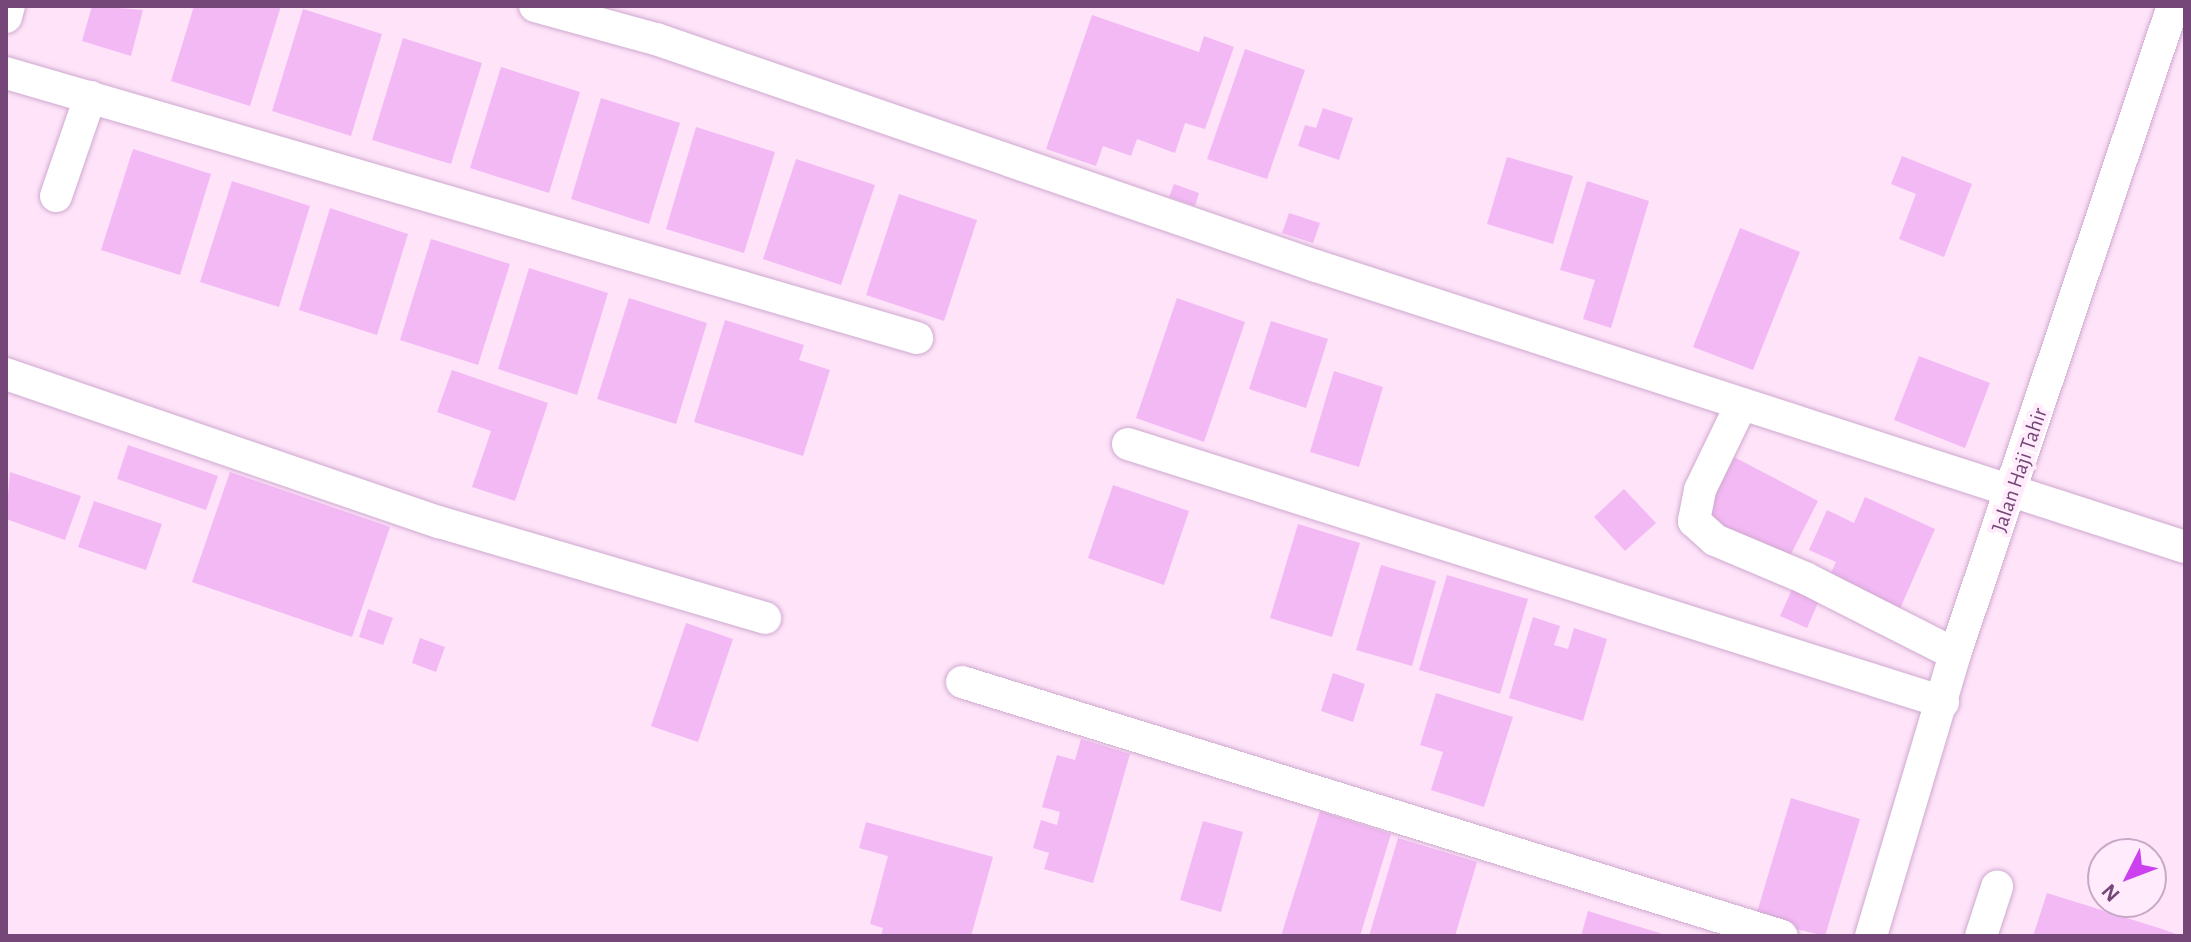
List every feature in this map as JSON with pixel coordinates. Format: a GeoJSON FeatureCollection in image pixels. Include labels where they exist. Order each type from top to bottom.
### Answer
{"type":"FeatureCollection","features":[{"type":"Feature","properties":{"kind":"street"},"geometry":{"type":"LineString","coordinates":[[6,17],[9,6]]}},
{"type":"Feature","properties":{"kind":"street"},"geometry":{"type":"LineString","coordinates":[[535,6],[656,39],[1301,261],[2013,494],[2185,547]]}},
{"type":"Feature","properties":{"kind":"street","name":"Jalan Haji Tahir"},"geometry":{"type":"LineString","coordinates":[[1871,936],[1955,654],[2174,27]]}},
{"type":"Feature","properties":{"kind":"street"},"geometry":{"type":"LineString","coordinates":[[6,73],[917,338]]}},
{"type":"Feature","properties":{"kind":"street"},"geometry":{"type":"LineString","coordinates":[[56,196],[90,97]]}},
{"type":"Feature","properties":{"kind":"street"},"geometry":{"type":"LineString","coordinates":[[6,374],[439,522],[765,618]]}},
{"type":"Feature","properties":{"kind":"street"},"geometry":{"type":"LineString","coordinates":[[1741,405],[1700,490],[1694,521],[1715,540],[1805,578],[1955,654]]}},
{"type":"Feature","properties":{"kind":"street"},"geometry":{"type":"LineString","coordinates":[[1128,444],[1943,702]]}},
{"type":"Feature","properties":{"kind":"street"},"geometry":{"type":"LineString","coordinates":[[962,682],[1782,936]]}},
{"type":"Feature","properties":{"kind":"street"},"geometry":{"type":"LineString","coordinates":[[1981,936],[1997,887]]}},
{"type":"Feature","properties":{"kind":"building"},"geometry":{"type":"Polygon","coordinates":[[[92,6],[143,10],[131,56],[82,41],[92,6]]]}},
{"type":"Feature","properties":{"kind":"building"},"geometry":{"type":"Polygon","coordinates":[[[194,6],[281,6],[250,106],[171,81],[194,6]]]}},
{"type":"Feature","properties":{"kind":"building"},"geometry":{"type":"Polygon","coordinates":[[[303,9],[382,34],[351,136],[272,111],[303,9]]]}},
{"type":"Feature","properties":{"kind":"building"},"geometry":{"type":"Polygon","coordinates":[[[1092,15],[1199,52],[1204,36],[1234,47],[1205,129],[1185,123],[1175,153],[1137,139],[1131,156],[1103,146],[1096,166],[1046,149],[1092,15]]]}},
{"type":"Feature","properties":{"kind":"building"},"geometry":{"type":"Polygon","coordinates":[[[403,38],[482,63],[451,164],[372,140],[403,38]]]}},
{"type":"Feature","properties":{"kind":"building"},"geometry":{"type":"Polygon","coordinates":[[[1245,49],[1305,70],[1267,179],[1207,159],[1245,49]]]}},
{"type":"Feature","properties":{"kind":"building"},"geometry":{"type":"Polygon","coordinates":[[[501,67],[580,92],[549,193],[470,168],[501,67]]]}},
{"type":"Feature","properties":{"kind":"building"},"geometry":{"type":"Polygon","coordinates":[[[601,98],[680,123],[649,224],[571,199],[601,98]]]}},
{"type":"Feature","properties":{"kind":"building"},"geometry":{"type":"Polygon","coordinates":[[[1323,108],[1353,118],[1339,160],[1298,146],[1305,125],[1316,128],[1323,108]]]}},
{"type":"Feature","properties":{"kind":"building"},"geometry":{"type":"Polygon","coordinates":[[[696,127],[775,152],[744,253],[666,229],[696,127]]]}},
{"type":"Feature","properties":{"kind":"building"},"geometry":{"type":"Polygon","coordinates":[[[133,149],[211,174],[180,275],[101,250],[133,149]]]}},
{"type":"Feature","properties":{"kind":"building"},"geometry":{"type":"Polygon","coordinates":[[[1902,156],[1972,184],[1944,257],[1899,239],[1916,194],[1891,184],[1902,156]]]}},
{"type":"Feature","properties":{"kind":"building"},"geometry":{"type":"Polygon","coordinates":[[[1507,157],[1573,176],[1553,244],[1487,224],[1507,157]]]}},
{"type":"Feature","properties":{"kind":"building"},"geometry":{"type":"Polygon","coordinates":[[[796,159],[875,185],[841,285],[763,259],[796,159]]]}},
{"type":"Feature","properties":{"kind":"building"},"geometry":{"type":"Polygon","coordinates":[[[232,181],[310,206],[279,307],[200,282],[232,181]]]}},
{"type":"Feature","properties":{"kind":"building"},"geometry":{"type":"Polygon","coordinates":[[[1587,181],[1649,201],[1611,328],[1583,319],[1595,280],[1560,270],[1587,181]]]}},
{"type":"Feature","properties":{"kind":"building"},"geometry":{"type":"Polygon","coordinates":[[[1174,184],[1199,193],[1195,206],[1169,197],[1174,184]]]}},
{"type":"Feature","properties":{"kind":"building"},"geometry":{"type":"Polygon","coordinates":[[[899,194],[977,220],[944,321],[866,295],[899,194]]]}},
{"type":"Feature","properties":{"kind":"building"},"geometry":{"type":"Polygon","coordinates":[[[330,208],[408,234],[377,335],[299,310],[330,208]]]}},
{"type":"Feature","properties":{"kind":"building"},"geometry":{"type":"Polygon","coordinates":[[[1289,213],[1320,223],[1313,243],[1282,233],[1289,213]]]}},
{"type":"Feature","properties":{"kind":"building"},"geometry":{"type":"Polygon","coordinates":[[[1740,228],[1800,252],[1753,370],[1693,347],[1740,228]]]}},
{"type":"Feature","properties":{"kind":"building"},"geometry":{"type":"Polygon","coordinates":[[[431,239],[510,264],[478,365],[400,340],[431,239]]]}},
{"type":"Feature","properties":{"kind":"building"},"geometry":{"type":"Polygon","coordinates":[[[529,268],[608,293],[577,395],[498,369],[529,268]]]}},
{"type":"Feature","properties":{"kind":"building"},"geometry":{"type":"Polygon","coordinates":[[[629,298],[707,323],[676,424],[597,399],[629,298]]]}},
{"type":"Feature","properties":{"kind":"building"},"geometry":{"type":"Polygon","coordinates":[[[1177,298],[1245,322],[1204,442],[1136,418],[1177,298]]]}},
{"type":"Feature","properties":{"kind":"building"},"geometry":{"type":"Polygon","coordinates":[[[725,320],[804,345],[799,360],[830,370],[803,456],[694,422],[725,320]]]}},
{"type":"Feature","properties":{"kind":"building"},"geometry":{"type":"Polygon","coordinates":[[[1271,321],[1328,339],[1306,408],[1249,389],[1271,321]]]}},
{"type":"Feature","properties":{"kind":"building"},"geometry":{"type":"Polygon","coordinates":[[[1919,356],[1990,383],[1965,448],[1894,420],[1919,356]]]}},
{"type":"Feature","properties":{"kind":"building"},"geometry":{"type":"Polygon","coordinates":[[[452,370],[548,403],[515,501],[472,487],[491,431],[437,412],[452,370]]]}},
{"type":"Feature","properties":{"kind":"building"},"geometry":{"type":"Polygon","coordinates":[[[1334,371],[1383,387],[1359,467],[1310,452],[1334,371]]]}},
{"type":"Feature","properties":{"kind":"building"},"geometry":{"type":"Polygon","coordinates":[[[128,445],[218,476],[206,510],[117,479],[128,445]]]}},
{"type":"Feature","properties":{"kind":"building"},"geometry":{"type":"Polygon","coordinates":[[[1734,457],[1818,501],[1788,560],[1704,517],[1734,457]]]}},
{"type":"Feature","properties":{"kind":"building"},"geometry":{"type":"Polygon","coordinates":[[[10,472],[81,496],[65,540],[6,519],[10,472]]]}},
{"type":"Feature","properties":{"kind":"building"},"geometry":{"type":"Polygon","coordinates":[[[230,472],[390,527],[352,637],[192,582],[230,472]]]}},
{"type":"Feature","properties":{"kind":"building"},"geometry":{"type":"Polygon","coordinates":[[[1113,485],[1189,511],[1164,585],[1088,558],[1113,485]]]}},
{"type":"Feature","properties":{"kind":"building"},"geometry":{"type":"Polygon","coordinates":[[[1624,489],[1656,523],[1625,551],[1594,517],[1624,489]]]}},
{"type":"Feature","properties":{"kind":"building"},"geometry":{"type":"Polygon","coordinates":[[[1865,497],[1935,529],[1899,611],[1828,579],[1836,562],[1809,550],[1827,510],[1854,523],[1865,497]]]}},
{"type":"Feature","properties":{"kind":"building"},"geometry":{"type":"Polygon","coordinates":[[[94,501],[162,524],[146,570],[78,547],[94,501]]]}},
{"type":"Feature","properties":{"kind":"building"},"geometry":{"type":"Polygon","coordinates":[[[1298,524],[1360,543],[1332,637],[1270,618],[1298,524]]]}},
{"type":"Feature","properties":{"kind":"building"},"geometry":{"type":"Polygon","coordinates":[[[1381,565],[1436,581],[1412,666],[1356,650],[1381,565]]]}},
{"type":"Feature","properties":{"kind":"building"},"geometry":{"type":"Polygon","coordinates":[[[1447,575],[1528,599],[1500,694],[1419,670],[1447,575]]]}},
{"type":"Feature","properties":{"kind":"building"},"geometry":{"type":"Polygon","coordinates":[[[1794,585],[1821,596],[1807,628],[1780,616],[1794,585]]]}},
{"type":"Feature","properties":{"kind":"building"},"geometry":{"type":"Polygon","coordinates":[[[368,609],[393,618],[383,645],[359,637],[368,609]]]}},
{"type":"Feature","properties":{"kind":"building"},"geometry":{"type":"Polygon","coordinates":[[[1533,617],[1560,626],[1554,645],[1568,649],[1574,628],[1607,639],[1583,721],[1509,698],[1533,617]]]}},
{"type":"Feature","properties":{"kind":"building"},"geometry":{"type":"Polygon","coordinates":[[[686,623],[733,639],[698,742],[651,726],[686,623]]]}},
{"type":"Feature","properties":{"kind":"building"},"geometry":{"type":"Polygon","coordinates":[[[420,638],[445,647],[436,672],[412,663],[420,638]]]}},
{"type":"Feature","properties":{"kind":"building"},"geometry":{"type":"Polygon","coordinates":[[[1333,673],[1365,684],[1353,722],[1321,711],[1333,673]]]}},
{"type":"Feature","properties":{"kind":"building"},"geometry":{"type":"Polygon","coordinates":[[[1436,693],[1513,717],[1484,807],[1431,790],[1443,752],[1420,745],[1436,693]]]}},
{"type":"Feature","properties":{"kind":"building"},"geometry":{"type":"Polygon","coordinates":[[[1081,739],[1130,754],[1093,883],[1044,869],[1049,853],[1033,848],[1041,820],[1057,825],[1060,812],[1042,807],[1057,755],[1075,760],[1081,739]]]}},
{"type":"Feature","properties":{"kind":"building"},"geometry":{"type":"Polygon","coordinates":[[[1791,798],[1860,819],[1825,936],[1755,919],[1791,798]]]}},
{"type":"Feature","properties":{"kind":"building"},"geometry":{"type":"Polygon","coordinates":[[[1320,811],[1391,834],[1360,936],[1281,936],[1320,811]]]}},
{"type":"Feature","properties":{"kind":"building"},"geometry":{"type":"Polygon","coordinates":[[[1203,821],[1243,832],[1221,912],[1180,900],[1203,821]]]}},
{"type":"Feature","properties":{"kind":"building"},"geometry":{"type":"Polygon","coordinates":[[[866,822],[993,857],[971,936],[881,936],[883,928],[870,924],[888,856],[859,848],[866,822]]]}},
{"type":"Feature","properties":{"kind":"building"},"geometry":{"type":"Polygon","coordinates":[[[1398,838],[1477,862],[1455,936],[1369,936],[1398,838]]]}},
{"type":"Feature","properties":{"kind":"building"},"geometry":{"type":"Polygon","coordinates":[[[2047,893],[2087,906],[2087,918],[2127,918],[2182,936],[2033,936],[2047,893]]]}},
{"type":"Feature","properties":{"kind":"building"},"geometry":{"type":"Polygon","coordinates":[[[1588,911],[1666,935],[1666,936],[1581,936],[1588,911]]]}}]}
